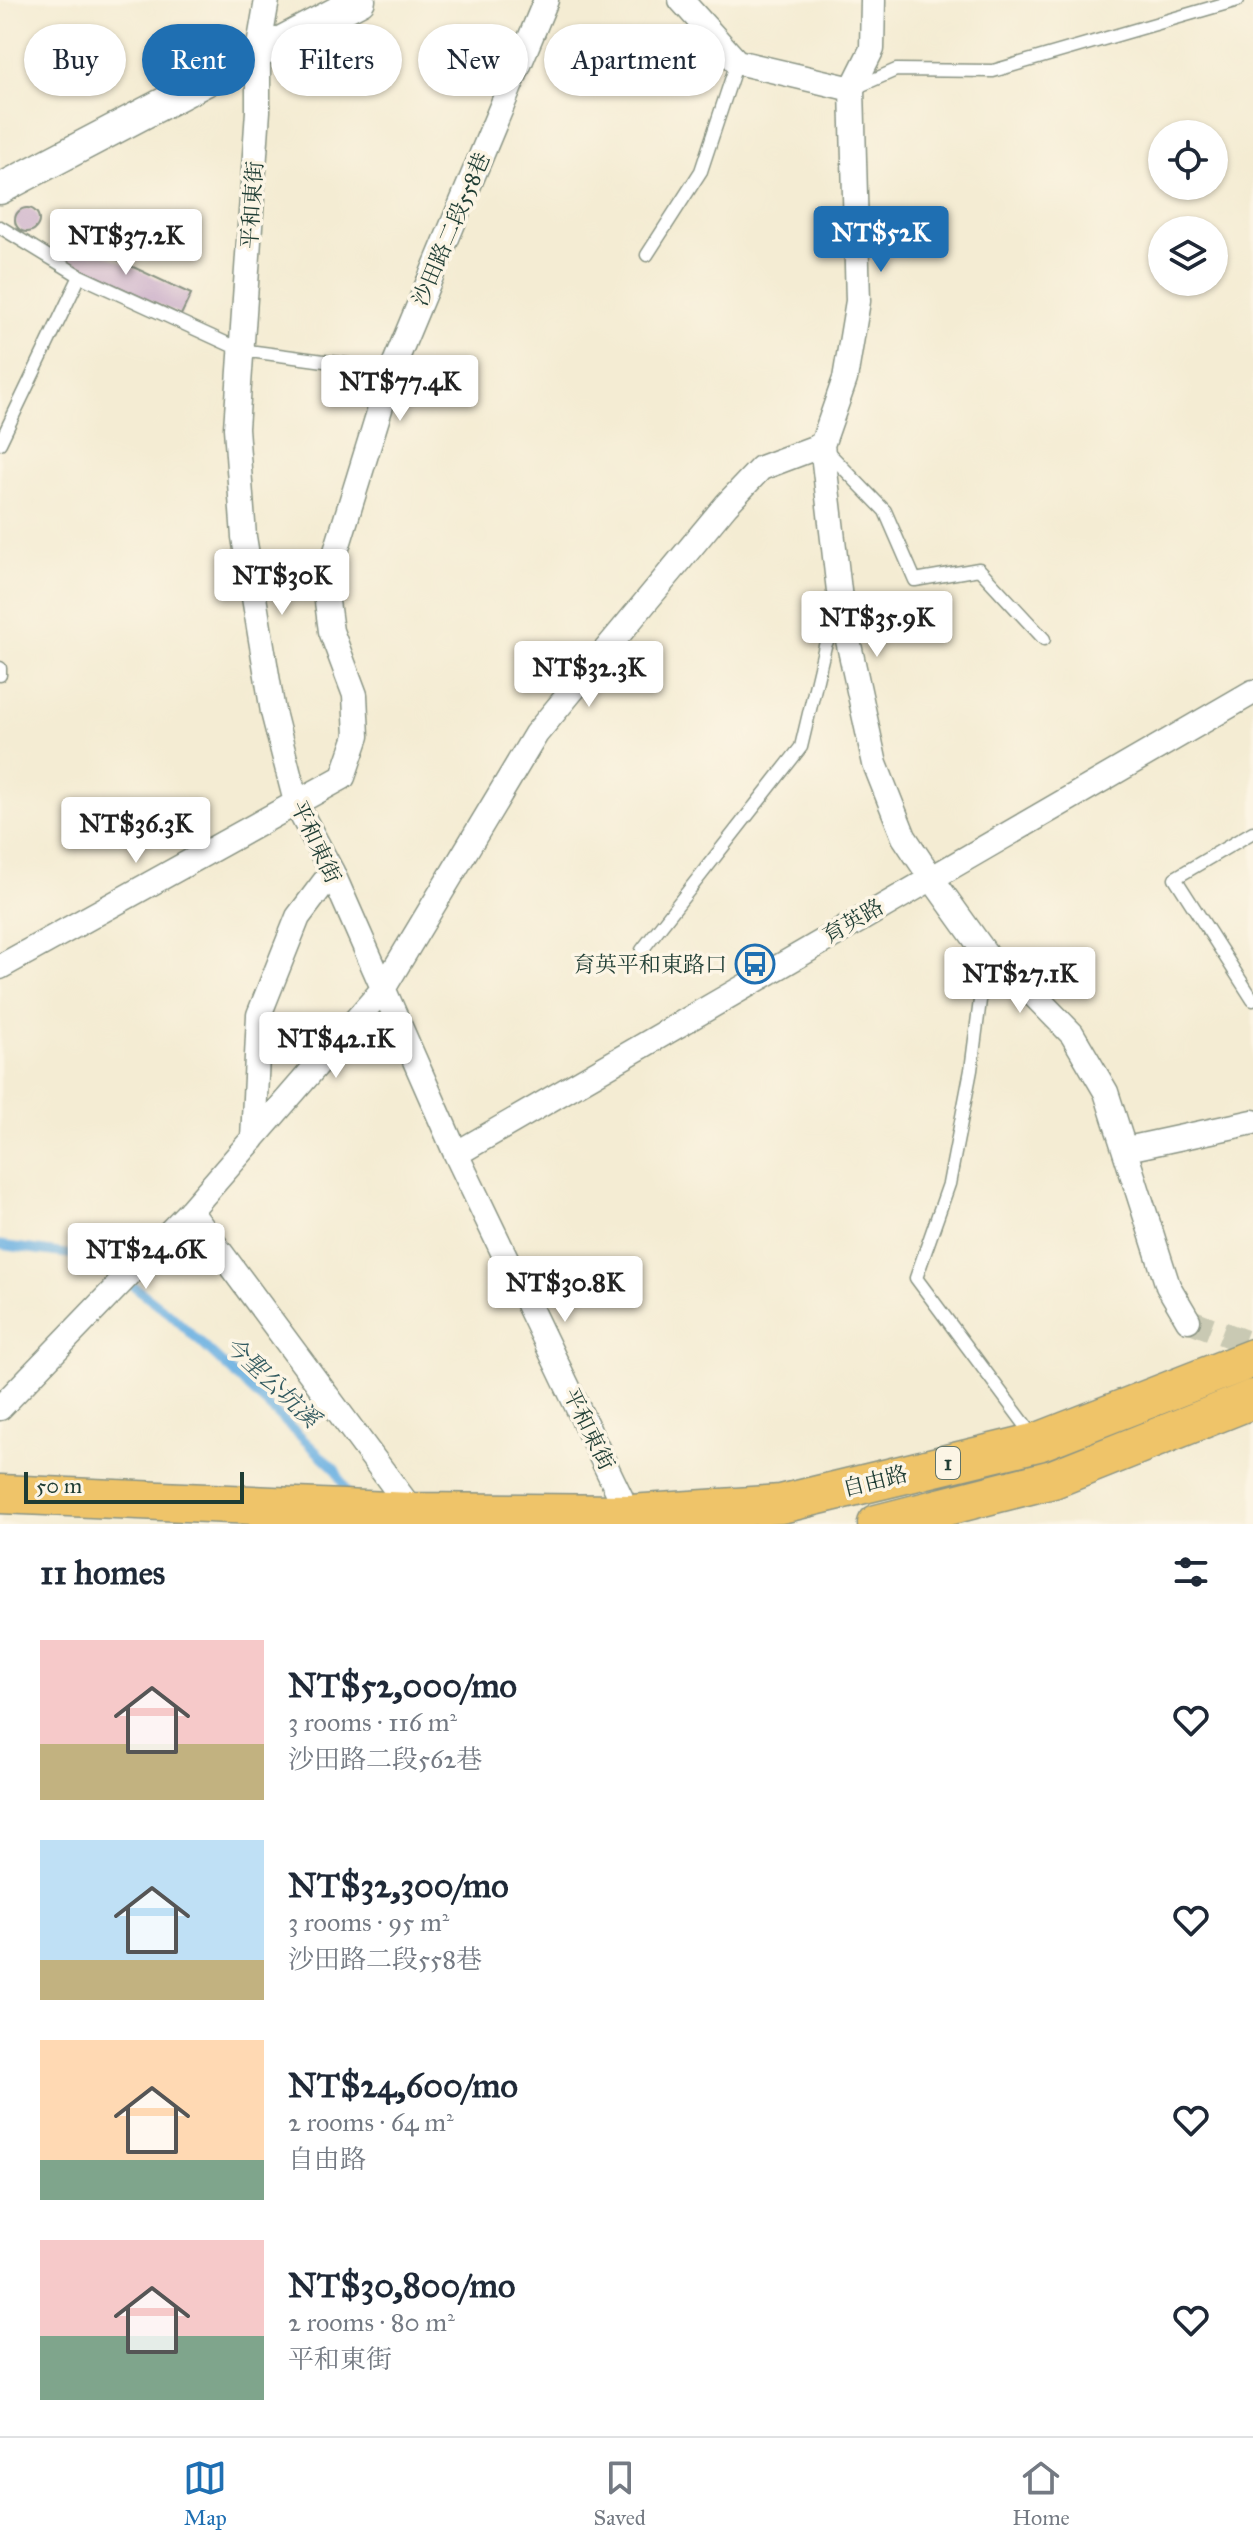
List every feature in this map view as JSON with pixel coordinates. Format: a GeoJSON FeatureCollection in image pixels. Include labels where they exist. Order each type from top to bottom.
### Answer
{"type":"FeatureCollection","features":[{"type":"Feature","properties":{"kind":"main road","name":"自由路"},"geometry":{"type":"LineString","coordinates":[[0,1494],[418,1518],[632,1519],[781,1504],[1038,1442],[1253,1358]]}},
{"type":"Feature","properties":{"kind":"main road","name":"自由路"},"geometry":{"type":"LineString","coordinates":[[877,1524],[1053,1479],[1253,1399]]}},
{"type":"Feature","properties":{"kind":"street","name":"平和東街"},"geometry":{"type":"LineString","coordinates":[[267,0],[258,52],[258,111],[236,428],[244,537],[273,712],[297,806],[332,872],[456,1154],[632,1519]]}},
{"type":"Feature","properties":{"kind":"street"},"geometry":{"type":"LineString","coordinates":[[0,189],[360,0]]}},
{"type":"Feature","properties":{"kind":"street","name":"沙田路二段558巷"},"geometry":{"type":"LineString","coordinates":[[0,967],[297,806],[343,777],[357,736],[355,695],[331,631],[325,587],[392,370],[546,0]]}},
{"type":"Feature","properties":{"kind":"street"},"geometry":{"type":"LineString","coordinates":[[681,0],[737,62],[852,89]]}},
{"type":"Feature","properties":{"kind":"street"},"geometry":{"type":"LineString","coordinates":[[873,0],[872,49],[852,89],[858,301],[845,379],[822,445],[841,608],[875,764],[904,837],[930,876],[986,954],[1024,985],[1072,1034],[1106,1092],[1127,1149],[1168,1286],[1188,1320]]}},
{"type":"Feature","properties":{"kind":"street"},"geometry":{"type":"LineString","coordinates":[[0,1408],[190,1211],[383,989],[536,734],[726,505],[761,468],[822,445]]}},
{"type":"Feature","properties":{"kind":"street","name":"育英路"},"geometry":{"type":"LineString","coordinates":[[456,1154],[930,876],[1253,692]]}},
{"type":"Feature","properties":{"kind":"street"},"geometry":{"type":"LineString","coordinates":[[253,1139],[259,1015],[298,917],[332,872]]}},
{"type":"Feature","properties":{"kind":"street"},"geometry":{"type":"LineString","coordinates":[[1127,1149],[1253,1122]]}},
{"type":"Feature","properties":{"kind":"street"},"geometry":{"type":"LineString","coordinates":[[190,1211],[418,1518]]}},
{"type":"Feature","properties":{"kind":"lane"},"geometry":{"type":"LineString","coordinates":[[852,89],[896,70],[993,71],[1238,0]]}},
{"type":"Feature","properties":{"kind":"lane"},"geometry":{"type":"LineString","coordinates":[[647,255],[701,171],[737,62]]}},
{"type":"Feature","properties":{"kind":"lane"},"geometry":{"type":"LineString","coordinates":[[0,227],[80,276],[241,350],[392,370]]}},
{"type":"Feature","properties":{"kind":"lane"},"geometry":{"type":"LineString","coordinates":[[0,443],[80,276]]}},
{"type":"Feature","properties":{"kind":"lane"},"geometry":{"type":"LineString","coordinates":[[822,445],[885,511],[915,580],[979,569],[1044,639]]}},
{"type":"Feature","properties":{"kind":"lane"},"geometry":{"type":"LineString","coordinates":[[642,950],[801,747],[825,646],[841,608]]}},
{"type":"Feature","properties":{"kind":"lane"},"geometry":{"type":"LineString","coordinates":[[0,668],[0,675]]}},
{"type":"Feature","properties":{"kind":"lane"},"geometry":{"type":"LineString","coordinates":[[1253,832],[1175,878],[1253,1000]]}},
{"type":"Feature","properties":{"kind":"lane"},"geometry":{"type":"LineString","coordinates":[[986,954],[971,1070],[949,1184],[916,1278],[1038,1442]]}},
{"type":"Feature","properties":{"kind":"lane"},"geometry":{"type":"LineString","coordinates":[[1222,1130],[1253,1109]]}},
{"type":"Feature","properties":{"kind":"building"},"geometry":{"type":"Polygon","coordinates":[[[27,208],[36,211],[39,220],[36,229],[27,232],[18,229],[15,220],[18,211],[27,208]]]}},
{"type":"Feature","properties":{"kind":"building"},"geometry":{"type":"Polygon","coordinates":[[[71,238],[191,294],[181,315],[61,260],[71,238]]]}},
{"type":"Feature","properties":{"kind":"waterway","name":"今聖公坑溪"},"geometry":{"type":"LineString","coordinates":[[0,1245],[97,1258],[170,1314],[335,1469],[350,1499]]}},
{"type":"Feature","properties":{"kind":"tunnel"},"geometry":{"type":"LineString","coordinates":[[1188,1320],[1253,1345]]}},
{"type":"Feature","properties":{"kind":"place","name":"育英平和東路口"},"geometry":{"type":"Point","coordinates":[755,964]}}]}
